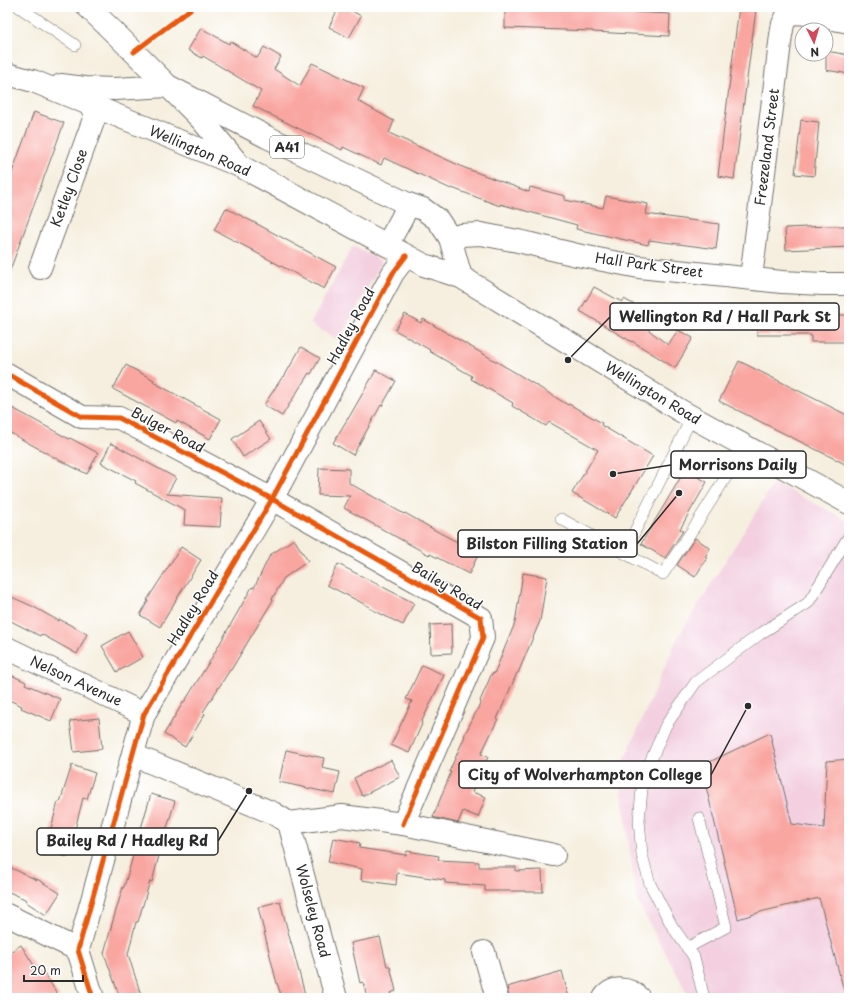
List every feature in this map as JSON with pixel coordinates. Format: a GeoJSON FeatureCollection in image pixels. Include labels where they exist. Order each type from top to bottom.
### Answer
{"type":"FeatureCollection","features":[{"type":"Feature","properties":{"kind":"main road"},"geometry":{"type":"LineString","coordinates":[[88,7],[202,120],[240,166]]}},
{"type":"Feature","properties":{"kind":"main road"},"geometry":{"type":"LineString","coordinates":[[782,12],[808,14],[849,22]]}},
{"type":"Feature","properties":{"kind":"main road","name":"Freezeland Street"},"geometry":{"type":"LineString","coordinates":[[751,278],[783,24],[782,12]]}},
{"type":"Feature","properties":{"kind":"main road","name":"Wellington Road"},"geometry":{"type":"LineString","coordinates":[[7,74],[33,81],[240,166],[415,261],[461,277],[674,407],[849,503]]}},
{"type":"Feature","properties":{"kind":"main road"},"geometry":{"type":"LineString","coordinates":[[33,81],[85,88],[115,89],[168,86]]}},
{"type":"Feature","properties":{"kind":"main road","name":"A41"},"geometry":{"type":"LineString","coordinates":[[168,86],[267,137],[423,210],[438,220],[450,238],[461,277]]}},
{"type":"Feature","properties":{"kind":"main road","name":"Ketley Close"},"geometry":{"type":"LineString","coordinates":[[40,268],[98,108]]}},
{"type":"Feature","properties":{"kind":"main road"},"geometry":{"type":"LineString","coordinates":[[387,245],[408,204]]}},
{"type":"Feature","properties":{"kind":"main road","name":"Hall Park Street"},"geometry":{"type":"LineString","coordinates":[[450,238],[461,235],[482,234],[639,267],[822,284],[849,284]]}},
{"type":"Feature","properties":{"kind":"main road","name":"Hadley Road"},"geometry":{"type":"LineString","coordinates":[[78,950],[144,714],[272,500],[393,273],[415,261],[450,238]]}},
{"type":"Feature","properties":{"kind":"main road","name":"Bulger Road"},"geometry":{"type":"LineString","coordinates":[[7,374],[82,417],[119,418],[272,500]]}},
{"type":"Feature","properties":{"kind":"main road","name":"Bailey Road"},"geometry":{"type":"LineString","coordinates":[[272,500],[481,618],[483,638],[403,824]]}},
{"type":"Feature","properties":{"kind":"main road","name":"Nelson Avenue"},"geometry":{"type":"LineString","coordinates":[[7,648],[144,714]]}},
{"type":"Feature","properties":{"kind":"main road"},"geometry":{"type":"LineString","coordinates":[[133,756],[274,813],[289,824],[342,816],[403,824],[554,855]]}},
{"type":"Feature","properties":{"kind":"main road","name":"Wolseley Road"},"geometry":{"type":"LineString","coordinates":[[289,824],[336,998]]}},
{"type":"Feature","properties":{"kind":"main road"},"geometry":{"type":"LineString","coordinates":[[7,915],[78,950],[93,998]]}},
{"type":"Feature","properties":{"kind":"main road"},"geometry":{"type":"LineString","coordinates":[[484,952],[497,998]]}},
{"type":"Feature","properties":{"kind":"main road"},"geometry":{"type":"LineString","coordinates":[[604,998],[606,994],[612,991],[626,989],[633,992],[639,998]]}},
{"type":"Feature","properties":{"kind":"lane"},"geometry":{"type":"LineString","coordinates":[[19,7],[76,45]]}},
{"type":"Feature","properties":{"kind":"lane"},"geometry":{"type":"LineString","coordinates":[[624,553],[692,417]]}},
{"type":"Feature","properties":{"kind":"lane"},"geometry":{"type":"LineString","coordinates":[[561,519],[663,574],[745,447]]}},
{"type":"Feature","properties":{"kind":"lane"},"geometry":{"type":"LineString","coordinates":[[704,998],[694,957],[672,926],[650,884],[642,855],[639,820],[643,779],[666,725],[696,682],[760,634],[808,603],[849,536]]}},
{"type":"Feature","properties":{"kind":"lane"},"geometry":{"type":"LineString","coordinates":[[687,948],[726,927],[699,818]]}},
{"type":"Feature","properties":{"kind":"shaded area"},"geometry":{"type":"Polygon","coordinates":[[[353,246],[382,262],[339,340],[310,324],[353,246]]]}},
{"type":"Feature","properties":{"kind":"shaded area"},"geometry":{"type":"Polygon","coordinates":[[[774,483],[849,521],[849,998],[690,998],[637,901],[619,772],[677,639],[774,483]]]}},
{"type":"Feature","properties":{"kind":"building"},"geometry":{"type":"Polygon","coordinates":[[[339,7],[345,7],[361,16],[349,38],[329,27],[339,7]]]}},
{"type":"Feature","properties":{"kind":"building"},"geometry":{"type":"Polygon","coordinates":[[[505,7],[582,8],[581,9],[670,14],[669,36],[593,31],[505,28],[505,7]]]}},
{"type":"Feature","properties":{"kind":"building"},"geometry":{"type":"Polygon","coordinates":[[[739,7],[756,9],[734,179],[718,176],[739,7]]]}},
{"type":"Feature","properties":{"kind":"building"},"geometry":{"type":"Polygon","coordinates":[[[201,28],[229,44],[230,41],[257,58],[264,47],[281,57],[274,69],[300,86],[312,63],[364,88],[358,101],[394,121],[389,133],[465,168],[529,192],[530,187],[565,196],[565,200],[603,208],[606,196],[648,204],[646,214],[719,224],[716,249],[649,240],[648,245],[576,229],[577,225],[500,204],[500,206],[452,188],[451,189],[384,158],[381,165],[343,147],[342,150],[253,106],[261,91],[203,56],[202,58],[188,50],[201,28]]]}},
{"type":"Feature","properties":{"kind":"building"},"geometry":{"type":"Polygon","coordinates":[[[834,52],[849,55],[849,74],[826,70],[826,62],[834,62],[834,52]]]}},
{"type":"Feature","properties":{"kind":"building"},"geometry":{"type":"Polygon","coordinates":[[[34,112],[64,123],[9,273],[7,272],[7,186],[34,112]]]}},
{"type":"Feature","properties":{"kind":"building"},"geometry":{"type":"Polygon","coordinates":[[[801,120],[819,122],[814,176],[795,174],[801,120]]]}},
{"type":"Feature","properties":{"kind":"building"},"geometry":{"type":"Polygon","coordinates":[[[226,208],[336,267],[324,289],[214,230],[226,208]]]}},
{"type":"Feature","properties":{"kind":"building"},"geometry":{"type":"Polygon","coordinates":[[[849,226],[849,247],[786,250],[785,228],[849,226]]]}},
{"type":"Feature","properties":{"kind":"building"},"geometry":{"type":"Polygon","coordinates":[[[594,287],[622,302],[624,299],[640,308],[635,313],[645,318],[641,324],[668,345],[678,330],[693,338],[675,368],[580,311],[594,287]]]}},
{"type":"Feature","properties":{"kind":"building"},"geometry":{"type":"Polygon","coordinates":[[[757,305],[806,306],[805,315],[849,315],[849,342],[811,342],[811,335],[757,335],[757,305]]]}},
{"type":"Feature","properties":{"kind":"building"},"geometry":{"type":"Polygon","coordinates":[[[405,314],[421,323],[423,319],[568,405],[569,404],[602,423],[601,425],[653,456],[615,518],[572,493],[598,450],[549,422],[546,426],[512,406],[513,403],[471,379],[472,376],[395,330],[405,314]]]}},
{"type":"Feature","properties":{"kind":"building"},"geometry":{"type":"Polygon","coordinates":[[[301,347],[320,358],[311,374],[309,373],[282,416],[264,405],[283,376],[284,377],[301,347]]]}},
{"type":"Feature","properties":{"kind":"building"},"geometry":{"type":"Polygon","coordinates":[[[739,361],[849,416],[849,466],[719,401],[739,361]]]}},
{"type":"Feature","properties":{"kind":"building"},"geometry":{"type":"Polygon","coordinates":[[[126,365],[154,380],[153,382],[221,419],[210,439],[177,421],[176,423],[113,389],[126,365]]]}},
{"type":"Feature","properties":{"kind":"building"},"geometry":{"type":"Polygon","coordinates":[[[376,370],[396,381],[353,455],[333,443],[376,370]]]}},
{"type":"Feature","properties":{"kind":"building"},"geometry":{"type":"Polygon","coordinates":[[[7,405],[98,453],[87,474],[7,431],[7,405]]]}},
{"type":"Feature","properties":{"kind":"building"},"geometry":{"type":"Polygon","coordinates":[[[259,421],[271,439],[243,457],[232,439],[259,421]]]}},
{"type":"Feature","properties":{"kind":"building"},"geometry":{"type":"Polygon","coordinates":[[[111,443],[176,478],[167,494],[222,498],[220,527],[184,525],[185,510],[135,483],[136,481],[101,463],[111,443]]]}},
{"type":"Feature","properties":{"kind":"building"},"geometry":{"type":"Polygon","coordinates":[[[319,468],[349,469],[349,483],[404,514],[405,513],[479,553],[469,574],[430,554],[429,555],[344,508],[350,496],[318,495],[319,468]]]}},
{"type":"Feature","properties":{"kind":"building"},"geometry":{"type":"Polygon","coordinates":[[[685,470],[707,482],[680,529],[683,531],[665,558],[641,544],[685,470]]]}},
{"type":"Feature","properties":{"kind":"building"},"geometry":{"type":"Polygon","coordinates":[[[695,538],[710,548],[705,557],[707,558],[695,577],[677,565],[695,538]]]}},
{"type":"Feature","properties":{"kind":"building"},"geometry":{"type":"Polygon","coordinates":[[[294,539],[308,561],[284,578],[272,599],[273,600],[231,670],[203,712],[205,714],[185,747],[164,734],[211,659],[252,587],[254,588],[270,555],[294,539]]]}},
{"type":"Feature","properties":{"kind":"building"},"geometry":{"type":"Polygon","coordinates":[[[181,547],[201,560],[160,627],[140,615],[148,601],[147,600],[181,547]]]}},
{"type":"Feature","properties":{"kind":"building"},"geometry":{"type":"Polygon","coordinates":[[[338,564],[414,603],[403,625],[327,585],[338,564]]]}},
{"type":"Feature","properties":{"kind":"building"},"geometry":{"type":"Polygon","coordinates":[[[523,573],[547,577],[540,621],[498,719],[481,754],[488,757],[472,792],[486,797],[478,817],[463,811],[458,823],[433,817],[464,736],[481,702],[480,701],[492,673],[494,674],[515,623],[523,573]]]}},
{"type":"Feature","properties":{"kind":"building"},"geometry":{"type":"Polygon","coordinates":[[[7,595],[32,606],[59,621],[59,619],[87,634],[77,654],[41,634],[40,636],[7,619],[7,595]]]}},
{"type":"Feature","properties":{"kind":"building"},"geometry":{"type":"Polygon","coordinates":[[[451,624],[452,653],[431,654],[430,625],[451,624]]]}},
{"type":"Feature","properties":{"kind":"building"},"geometry":{"type":"Polygon","coordinates":[[[128,631],[143,657],[117,672],[102,646],[128,631]]]}},
{"type":"Feature","properties":{"kind":"building"},"geometry":{"type":"Polygon","coordinates":[[[422,665],[444,675],[421,723],[422,724],[409,753],[391,745],[412,701],[406,699],[422,665]]]}},
{"type":"Feature","properties":{"kind":"building"},"geometry":{"type":"Polygon","coordinates":[[[7,673],[26,682],[25,684],[60,699],[51,721],[21,708],[22,706],[7,699],[7,673]]]}},
{"type":"Feature","properties":{"kind":"building"},"geometry":{"type":"Polygon","coordinates":[[[99,718],[102,749],[74,752],[70,721],[99,718]]]}},
{"type":"Feature","properties":{"kind":"building"},"geometry":{"type":"Polygon","coordinates":[[[770,733],[792,824],[824,828],[827,761],[849,759],[849,990],[844,991],[819,898],[764,911],[738,919],[701,766],[770,733]]]}},
{"type":"Feature","properties":{"kind":"building"},"geometry":{"type":"Polygon","coordinates":[[[286,750],[324,758],[322,768],[340,772],[335,794],[279,782],[286,750]]]}},
{"type":"Feature","properties":{"kind":"building"},"geometry":{"type":"Polygon","coordinates":[[[391,760],[400,777],[362,796],[354,778],[391,760]]]}},
{"type":"Feature","properties":{"kind":"building"},"geometry":{"type":"Polygon","coordinates":[[[72,765],[95,773],[87,799],[83,798],[68,857],[45,851],[58,802],[60,802],[72,765]]]}},
{"type":"Feature","properties":{"kind":"building"},"geometry":{"type":"Polygon","coordinates":[[[151,794],[175,801],[152,882],[150,881],[138,922],[136,922],[128,954],[142,998],[120,998],[104,953],[151,794]]]}},
{"type":"Feature","properties":{"kind":"building"},"geometry":{"type":"Polygon","coordinates":[[[333,838],[360,843],[359,848],[406,855],[407,851],[439,856],[438,860],[479,862],[479,867],[516,867],[516,871],[542,870],[543,892],[485,891],[485,886],[445,883],[445,880],[397,873],[396,885],[361,880],[362,869],[328,862],[333,838]]]}},
{"type":"Feature","properties":{"kind":"building"},"geometry":{"type":"Polygon","coordinates":[[[7,866],[37,879],[60,893],[46,915],[26,902],[27,900],[7,891],[7,866]]]}},
{"type":"Feature","properties":{"kind":"building"},"geometry":{"type":"Polygon","coordinates":[[[280,901],[306,998],[282,998],[276,980],[258,907],[280,901]]]}},
{"type":"Feature","properties":{"kind":"building"},"geometry":{"type":"Polygon","coordinates":[[[380,937],[387,966],[390,966],[396,991],[390,993],[391,998],[367,998],[363,982],[360,983],[351,943],[380,937]]]}},
{"type":"Feature","properties":{"kind":"building"},"geometry":{"type":"Polygon","coordinates":[[[21,945],[40,975],[44,973],[60,998],[7,998],[7,954],[21,945]]]}},
{"type":"Feature","properties":{"kind":"building"},"geometry":{"type":"Polygon","coordinates":[[[562,971],[569,998],[509,998],[507,987],[562,971]]]}},
{"type":"Feature","properties":{"kind":"cycle path"},"geometry":{"type":"LineString","coordinates":[[134,52],[193,7]]}},
{"type":"Feature","properties":{"kind":"cycle path"},"geometry":{"type":"LineString","coordinates":[[93,998],[78,950],[144,714],[272,499],[393,273],[406,256]]}},
{"type":"Feature","properties":{"kind":"cycle path"},"geometry":{"type":"LineString","coordinates":[[7,374],[82,417],[119,418],[272,499],[481,618],[483,638],[403,824]]}},
{"type":"Feature","properties":{"kind":"place","name":"Wellington Rd / Hall Park St"},"geometry":{"type":"Point","coordinates":[568,360]}},
{"type":"Feature","properties":{"kind":"place","name":"Morrisons Daily"},"geometry":{"type":"Point","coordinates":[613,474]}},
{"type":"Feature","properties":{"kind":"place","name":"Bilston Filling Station"},"geometry":{"type":"Point","coordinates":[679,493]}},
{"type":"Feature","properties":{"kind":"place","name":"City of Wolverhampton College"},"geometry":{"type":"Point","coordinates":[748,706]}},
{"type":"Feature","properties":{"kind":"place","name":"Bailey Rd / Hadley Rd"},"geometry":{"type":"Point","coordinates":[249,791]}}]}
